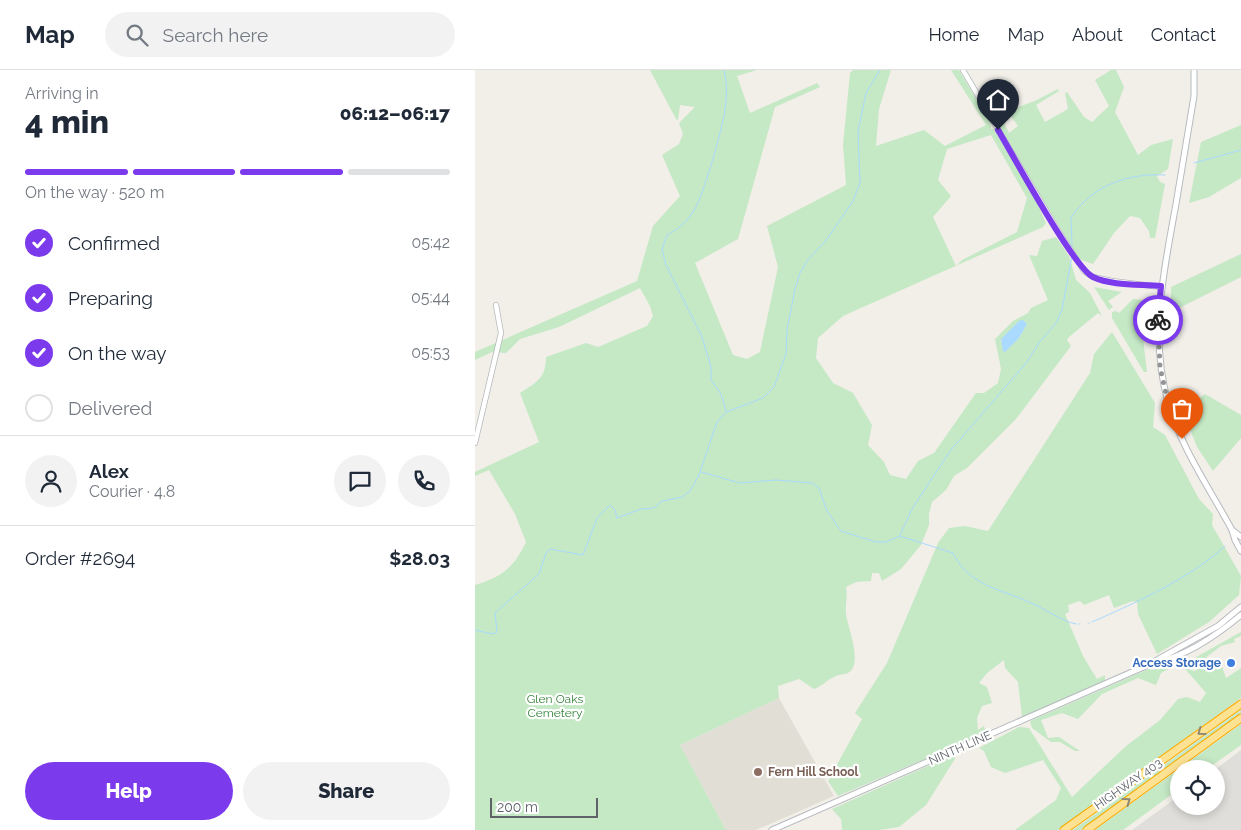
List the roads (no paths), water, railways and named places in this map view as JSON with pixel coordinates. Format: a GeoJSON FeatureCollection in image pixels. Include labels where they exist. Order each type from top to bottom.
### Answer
{"type":"FeatureCollection","features":[{"type":"Feature","properties":{"kind":"highway","name":"HIGHWAY 403"},"geometry":{"type":"LineString","coordinates":[[1064,830],[1241,704]]}},
{"type":"Feature","properties":{"kind":"highway","name":"HIGHWAY 403"},"geometry":{"type":"LineString","coordinates":[[1087,830],[1241,718]]}},
{"type":"Feature","properties":{"kind":"main road"},"geometry":{"type":"LineString","coordinates":[[1195,70],[1194,96],[1161,286],[1158,319],[1160,367],[1168,403],[1182,439],[1232,530],[1241,551]]}},
{"type":"Feature","properties":{"kind":"main road"},"geometry":{"type":"LineString","coordinates":[[1232,530],[1241,537]]}},
{"type":"Feature","properties":{"kind":"main road","name":"NINTH LINE"},"geometry":{"type":"LineString","coordinates":[[772,830],[1148,666],[1218,626],[1241,607]]}},
{"type":"Feature","properties":{"kind":"main road","name":"NINTH LINE"},"geometry":{"type":"LineString","coordinates":[[1148,666],[1169,660],[1214,637],[1241,615]]}},
{"type":"Feature","properties":{"kind":"street"},"geometry":{"type":"LineString","coordinates":[[963,70],[1053,224],[1084,271],[1093,277],[1112,281],[1161,286]]}},
{"type":"Feature","properties":{"kind":"street"},"geometry":{"type":"LineString","coordinates":[[475,443],[501,332],[496,305]]}},
{"type":"Feature","properties":{"kind":"water"},"geometry":{"type":"Polygon","coordinates":[[[1023,320],[1027,324],[1019,338],[1005,352],[1003,351],[1001,339],[1019,321],[1023,320]]]}},
{"type":"Feature","properties":{"kind":"waterway"},"geometry":{"type":"LineString","coordinates":[[724,70],[726,80],[725,109],[717,146],[707,178],[693,212],[688,219],[667,235],[662,249],[666,265],[702,337],[711,367],[711,380],[721,394],[726,411]]}},
{"type":"Feature","properties":{"kind":"waterway"},"geometry":{"type":"LineString","coordinates":[[475,630],[492,634],[497,632],[495,613],[539,574],[546,553],[550,549],[583,555],[597,518],[610,505],[615,510],[617,518],[641,509],[654,508],[662,501],[682,497],[690,491],[699,475],[717,422],[726,412],[763,398],[774,387],[786,354],[787,330],[800,273],[807,261],[827,239],[853,201],[860,183],[858,131],[866,93],[880,70]]}},
{"type":"Feature","properties":{"kind":"waterway"},"geometry":{"type":"LineString","coordinates":[[1194,163],[1241,150]]}},
{"type":"Feature","properties":{"kind":"waterway"},"geometry":{"type":"LineString","coordinates":[[1072,247],[1071,218],[1089,197],[1100,189],[1125,179],[1138,176],[1165,175]]}},
{"type":"Feature","properties":{"kind":"waterway"},"geometry":{"type":"LineString","coordinates":[[900,535],[912,509],[950,451],[1027,362],[1038,344],[1056,323],[1062,310],[1072,256]]}},
{"type":"Feature","properties":{"kind":"waterway"},"geometry":{"type":"LineString","coordinates":[[701,472],[740,483],[776,480],[812,483],[819,488],[827,511],[841,531],[876,542],[886,542],[900,536],[953,553],[960,564],[977,580],[1076,624]]}},
{"type":"Feature","properties":{"kind":"waterway"},"geometry":{"type":"LineString","coordinates":[[1092,622],[1144,598],[1179,579],[1196,569],[1225,546]]}},
{"type":"Feature","properties":{"kind":"place","name":"Access Storage"},"geometry":{"type":"Point","coordinates":[1231,663]}},
{"type":"Feature","properties":{"kind":"place","name":"Fern Hill School"},"geometry":{"type":"Point","coordinates":[758,772]}},
{"type":"Feature","properties":{"kind":"park label","name":"Glen Oaks Cemetery"},"geometry":{"type":"Point","coordinates":[555,706]}}]}
